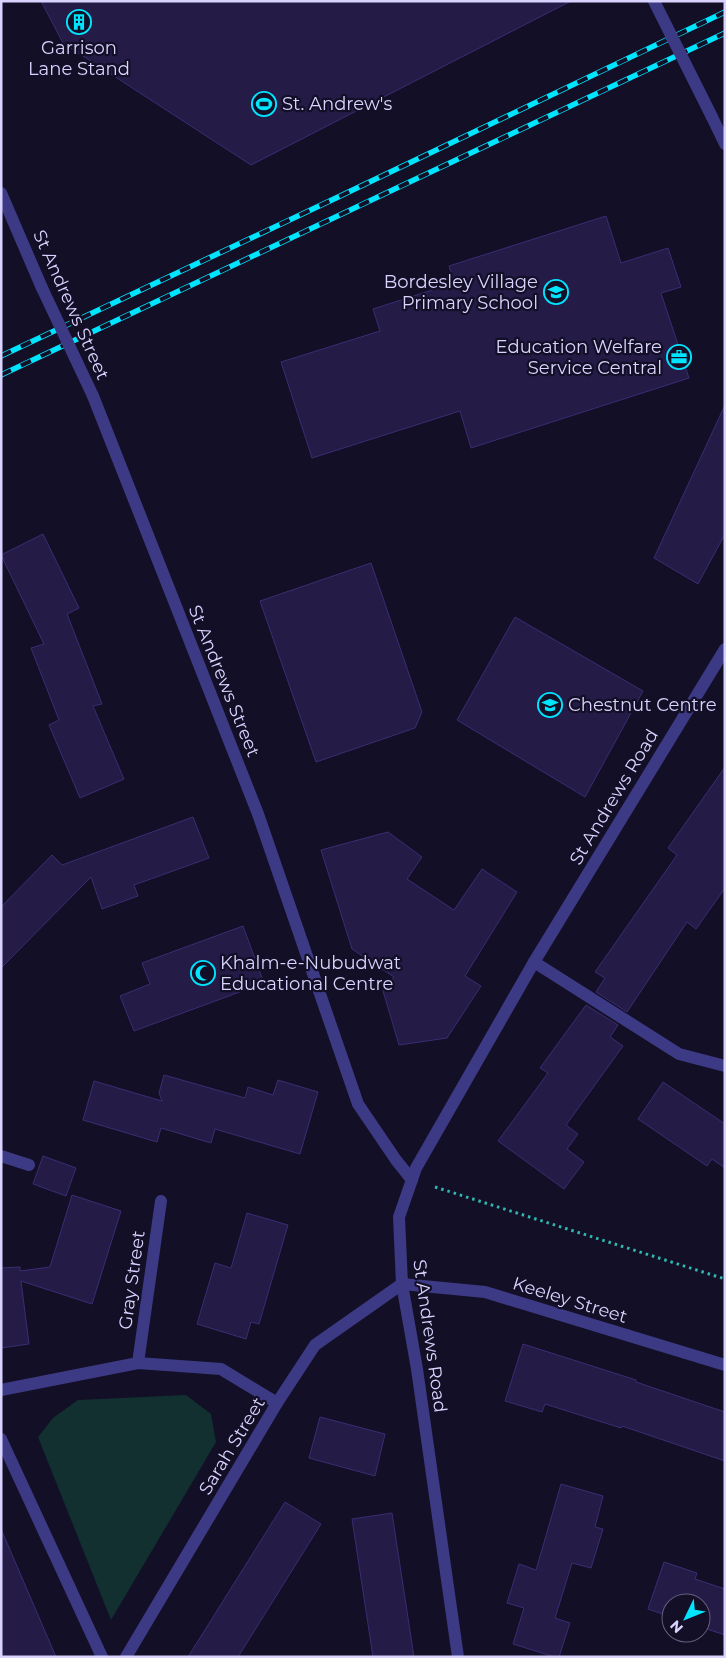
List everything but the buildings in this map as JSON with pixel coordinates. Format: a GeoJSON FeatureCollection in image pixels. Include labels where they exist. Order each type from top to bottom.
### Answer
{"type":"FeatureCollection","features":[{"type":"Feature","properties":{"kind":"street"},"geometry":{"type":"LineString","coordinates":[[654,1],[725,144]]}},
{"type":"Feature","properties":{"kind":"street","name":"St Andrews Street"},"geometry":{"type":"LineString","coordinates":[[1,193],[42,288],[93,396],[258,814],[358,1104],[412,1180]]}},
{"type":"Feature","properties":{"kind":"street","name":"St Andrews Road"},"geometry":{"type":"LineString","coordinates":[[458,1657],[417,1369],[402,1284],[399,1217],[416,1168],[534,962],[725,649]]}},
{"type":"Feature","properties":{"kind":"street"},"geometry":{"type":"LineString","coordinates":[[534,962],[678,1054],[725,1066]]}},
{"type":"Feature","properties":{"kind":"street"},"geometry":{"type":"LineString","coordinates":[[1,1156],[29,1165]]}},
{"type":"Feature","properties":{"kind":"street","name":"Gray Street"},"geometry":{"type":"LineString","coordinates":[[138,1363],[161,1201]]}},
{"type":"Feature","properties":{"kind":"street","name":"Keeley Street"},"geometry":{"type":"LineString","coordinates":[[402,1284],[485,1292],[725,1366]]}},
{"type":"Feature","properties":{"kind":"street","name":"Sarah Street"},"geometry":{"type":"LineString","coordinates":[[126,1657],[277,1403],[315,1345],[402,1284]]}},
{"type":"Feature","properties":{"kind":"street"},"geometry":{"type":"LineString","coordinates":[[1,1390],[138,1363],[221,1369],[277,1403]]}},
{"type":"Feature","properties":{"kind":"street"},"geometry":{"type":"LineString","coordinates":[[1,1439],[102,1657]]}},
{"type":"Feature","properties":{"kind":"path"},"geometry":{"type":"LineString","coordinates":[[412,1180],[725,1279]]}},
{"type":"Feature","properties":{"kind":"green space"},"geometry":{"type":"Polygon","coordinates":[[[186,1395],[211,1414],[216,1442],[111,1620],[38,1437],[53,1418],[78,1400],[186,1395]]]}},
{"type":"Feature","properties":{"kind":"railway"},"geometry":{"type":"LineString","coordinates":[[1,356],[725,12]]}},
{"type":"Feature","properties":{"kind":"railway"},"geometry":{"type":"LineString","coordinates":[[1,375],[725,33]]}},
{"type":"Feature","properties":{"kind":"place","name":"Garrison Lane Stand"},"geometry":{"type":"Point","coordinates":[79,22]}},
{"type":"Feature","properties":{"kind":"place","name":"St. Andrew's"},"geometry":{"type":"Point","coordinates":[264,104]}},
{"type":"Feature","properties":{"kind":"place","name":"Bordesley Village Primary School"},"geometry":{"type":"Point","coordinates":[556,292]}},
{"type":"Feature","properties":{"kind":"place","name":"Education Welfare Service Central"},"geometry":{"type":"Point","coordinates":[679,357]}},
{"type":"Feature","properties":{"kind":"place","name":"Chestnut Centre"},"geometry":{"type":"Point","coordinates":[550,705]}},
{"type":"Feature","properties":{"kind":"place","name":"Khalm-e-Nubudwat Educational Centre"},"geometry":{"type":"Point","coordinates":[203,973]}}]}
